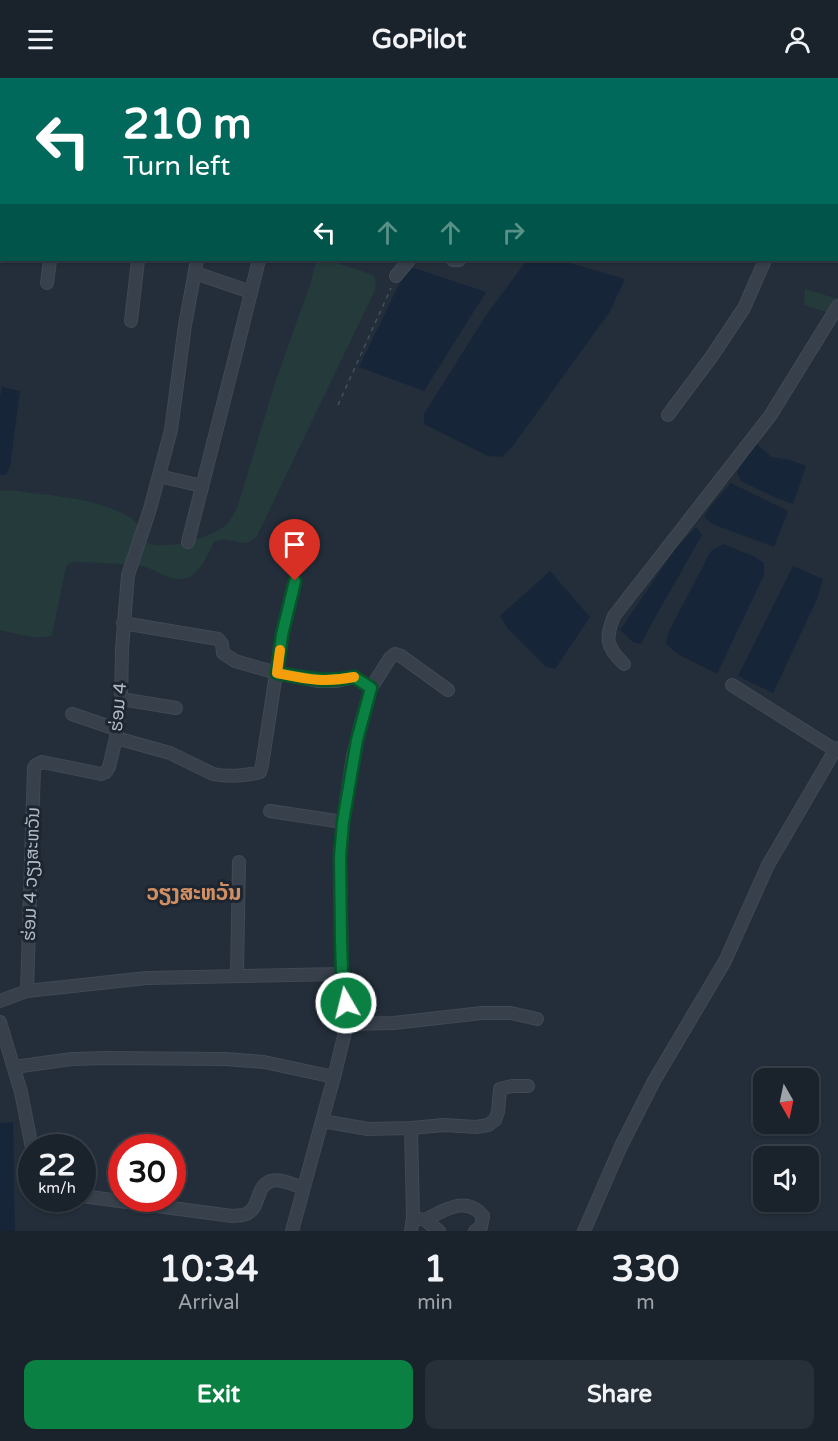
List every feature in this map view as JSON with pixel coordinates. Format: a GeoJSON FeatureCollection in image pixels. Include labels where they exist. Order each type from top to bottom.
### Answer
{"type":"FeatureCollection","features":[{"type":"Feature","properties":{"kind":"street"},"geometry":{"type":"LineString","coordinates":[[47,283],[50,261]]}},
{"type":"Feature","properties":{"kind":"street"},"geometry":{"type":"LineString","coordinates":[[131,321],[138,261]]}},
{"type":"Feature","properties":{"kind":"street","name":"ຮ່ອມ 4"},"geometry":{"type":"LineString","coordinates":[[42,762],[101,774],[109,767],[121,699],[123,622],[128,575],[150,509],[171,430],[197,261]]}},
{"type":"Feature","properties":{"kind":"street"},"geometry":{"type":"LineString","coordinates":[[188,542],[259,261]]}},
{"type":"Feature","properties":{"kind":"street"},"geometry":{"type":"LineString","coordinates":[[396,276],[408,261]]}},
{"type":"Feature","properties":{"kind":"street"},"geometry":{"type":"LineString","coordinates":[[668,415],[744,308],[765,261]]}},
{"type":"Feature","properties":{"kind":"street"},"geometry":{"type":"LineString","coordinates":[[195,273],[251,291]]}},
{"type":"Feature","properties":{"kind":"street"},"geometry":{"type":"LineString","coordinates":[[624,664],[616,656],[609,642],[609,630],[614,616],[770,416],[838,306]]}},
{"type":"Feature","properties":{"kind":"street"},"geometry":{"type":"LineString","coordinates":[[159,476],[202,486]]}},
{"type":"Feature","properties":{"kind":"street"},"geometry":{"type":"LineString","coordinates":[[72,714],[170,753],[213,774],[260,772],[282,635],[295,581]]}},
{"type":"Feature","properties":{"kind":"street"},"geometry":{"type":"LineString","coordinates":[[123,622],[218,639],[222,644],[223,653],[234,661],[277,673],[317,681],[337,681],[354,677],[371,688]]}},
{"type":"Feature","properties":{"kind":"street"},"geometry":{"type":"LineString","coordinates":[[292,1231],[346,1024],[342,974],[340,857],[343,822],[356,745],[371,688],[395,654],[448,690]]}},
{"type":"Feature","properties":{"kind":"street"},"geometry":{"type":"LineString","coordinates":[[584,1231],[621,1146],[654,1081],[725,961],[768,865],[836,749],[732,685]]}},
{"type":"Feature","properties":{"kind":"street"},"geometry":{"type":"LineString","coordinates":[[121,699],[176,708]]}},
{"type":"Feature","properties":{"kind":"street","name":"ຮ່ອມ 4 ວຽງສະຫວັນ"},"geometry":{"type":"LineString","coordinates":[[27,991],[34,768],[42,762]]}},
{"type":"Feature","properties":{"kind":"street"},"geometry":{"type":"LineString","coordinates":[[270,811],[343,822]]}},
{"type":"Feature","properties":{"kind":"street"},"geometry":{"type":"LineString","coordinates":[[237,975],[239,862]]}},
{"type":"Feature","properties":{"kind":"street"},"geometry":{"type":"LineString","coordinates":[[0,1001],[27,991],[147,978],[342,974]]}},
{"type":"Feature","properties":{"kind":"street"},"geometry":{"type":"LineString","coordinates":[[346,1024],[394,1023],[482,1013],[511,1013],[537,1018]]}},
{"type":"Feature","properties":{"kind":"street"},"geometry":{"type":"LineString","coordinates":[[0,1022],[21,1092],[29,1134]]}},
{"type":"Feature","properties":{"kind":"street"},"geometry":{"type":"LineString","coordinates":[[14,1067],[72,1059],[225,1059],[264,1062],[334,1077]]}},
{"type":"Feature","properties":{"kind":"street"},"geometry":{"type":"LineString","coordinates":[[322,1121],[368,1129],[488,1125],[495,1120],[498,1112],[500,1089],[528,1086]]}},
{"type":"Feature","properties":{"kind":"street"},"geometry":{"type":"LineString","coordinates":[[411,1128],[417,1223]]}},
{"type":"Feature","properties":{"kind":"street"},"geometry":{"type":"LineString","coordinates":[[96,1198],[231,1216],[245,1215],[253,1209],[262,1186],[271,1181],[303,1188]]}},
{"type":"Feature","properties":{"kind":"street"},"geometry":{"type":"LineString","coordinates":[[417,1223],[448,1208],[462,1205],[479,1211],[483,1216],[481,1227],[475,1231]]}},
{"type":"Feature","properties":{"kind":"street"},"geometry":{"type":"LineString","coordinates":[[417,1223],[439,1231]]}},
{"type":"Feature","properties":{"kind":"path"},"geometry":{"type":"LineString","coordinates":[[338,405],[396,276]]}},
{"type":"Feature","properties":{"kind":"green space"},"geometry":{"type":"Polygon","coordinates":[[[316,261],[331,261],[373,275],[376,281],[374,292],[257,536],[246,543],[226,540],[214,542],[198,570],[186,578],[168,577],[142,566],[72,562],[67,565],[65,572],[52,635],[34,637],[0,630],[0,491],[70,498],[108,507],[135,521],[145,541],[156,545],[177,544],[201,538],[221,529],[228,522],[237,508],[276,380],[311,282],[316,261]]]}},
{"type":"Feature","properties":{"kind":"green space"},"geometry":{"type":"Polygon","coordinates":[[[805,289],[838,299],[838,316],[804,305],[805,289]]]}},
{"type":"Feature","properties":{"kind":"water"},"geometry":{"type":"Polygon","coordinates":[[[526,261],[563,261],[625,279],[609,313],[512,447],[502,457],[488,456],[424,424],[424,414],[487,314],[526,261]]]}},
{"type":"Feature","properties":{"kind":"water"},"geometry":{"type":"Polygon","coordinates":[[[414,268],[486,292],[424,391],[359,367],[403,276],[414,268]]]}},
{"type":"Feature","properties":{"kind":"water"},"geometry":{"type":"Polygon","coordinates":[[[2,387],[20,391],[10,467],[6,475],[0,475],[2,387]]]}},
{"type":"Feature","properties":{"kind":"water"},"geometry":{"type":"Polygon","coordinates":[[[756,443],[771,457],[790,460],[806,466],[793,504],[741,481],[737,472],[756,443]]]}},
{"type":"Feature","properties":{"kind":"water"},"geometry":{"type":"Polygon","coordinates":[[[731,483],[788,511],[774,547],[712,524],[704,517],[731,483]]]}},
{"type":"Feature","properties":{"kind":"water"},"geometry":{"type":"Polygon","coordinates":[[[695,528],[702,535],[641,644],[633,642],[620,630],[676,548],[695,528]]]}},
{"type":"Feature","properties":{"kind":"water"},"geometry":{"type":"Polygon","coordinates":[[[723,544],[764,563],[764,575],[717,674],[679,655],[666,644],[668,633],[711,551],[723,544]]]}},
{"type":"Feature","properties":{"kind":"water"},"geometry":{"type":"Polygon","coordinates":[[[793,566],[823,579],[817,599],[773,693],[738,676],[793,566]]]}},
{"type":"Feature","properties":{"kind":"water"},"geometry":{"type":"Polygon","coordinates":[[[550,571],[590,617],[555,669],[546,667],[508,629],[500,616],[550,571]]]}},
{"type":"Feature","properties":{"kind":"water"},"geometry":{"type":"Polygon","coordinates":[[[13,1122],[15,1231],[0,1231],[0,1123],[13,1122]]]}},
{"type":"Feature","properties":{"kind":"slow traffic"},"geometry":{"type":"LineString","coordinates":[[280,650],[277,673],[317,681],[337,681],[354,677]]}},
{"type":"Feature","properties":{"kind":"district","name":"ວຽງສະຫວັນ"},"geometry":{"type":"Point","coordinates":[194,893]}},
{"type":"Feature","properties":{"kind":"route"},"geometry":{"type":"LineString","coordinates":[[295,581],[282,635],[277,673],[317,681],[337,681],[354,677],[371,688],[354,756],[343,822],[340,857],[342,974],[346,1003]]}}]}
